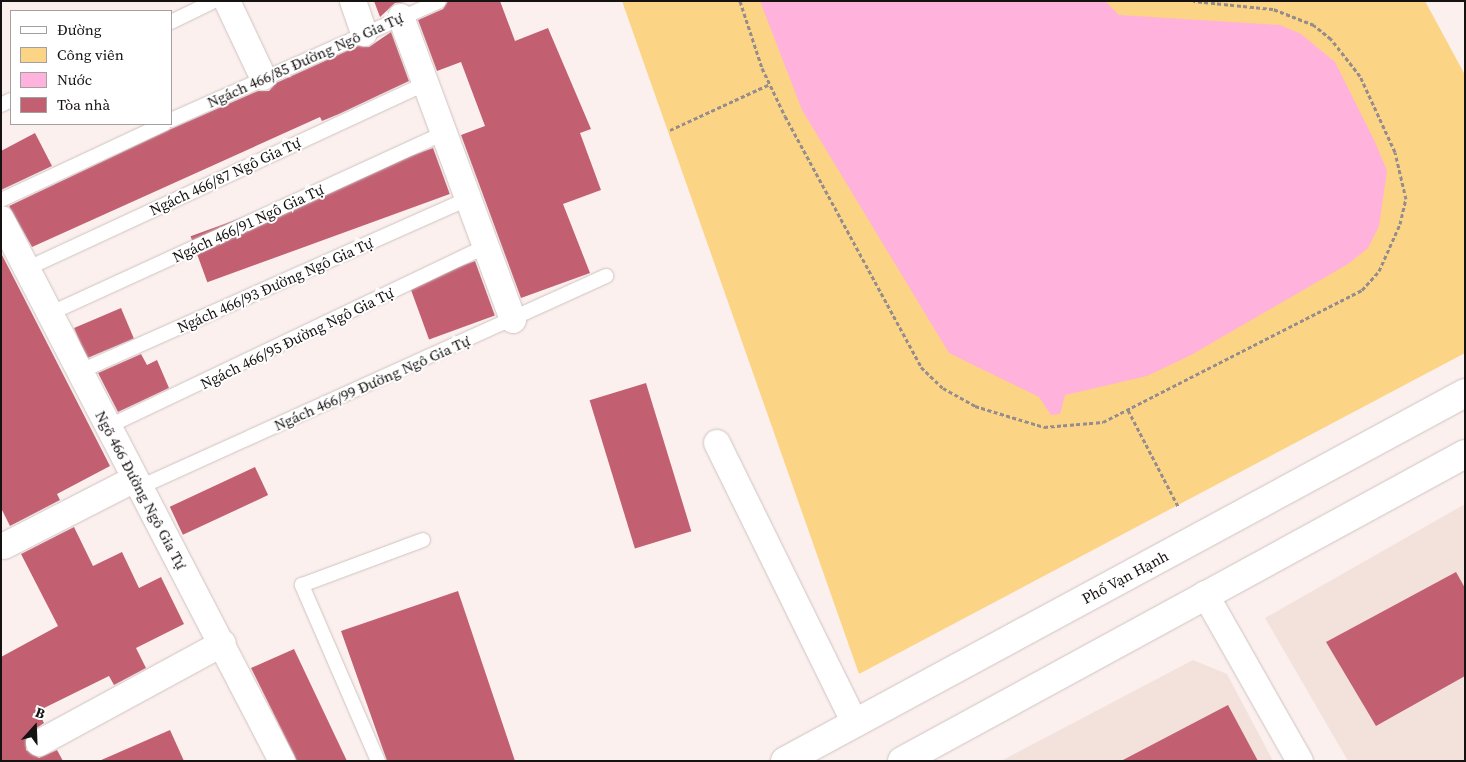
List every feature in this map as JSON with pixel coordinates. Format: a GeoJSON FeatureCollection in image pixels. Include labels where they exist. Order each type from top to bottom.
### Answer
{"type":"FeatureCollection","features":[{"type":"Feature","properties":{"kind":"street"},"geometry":{"type":"LineString","coordinates":[[227,1],[263,77]]}},
{"type":"Feature","properties":{"kind":"street"},"geometry":{"type":"LineString","coordinates":[[353,1],[364,33]]}},
{"type":"Feature","properties":{"kind":"street"},"geometry":{"type":"LineString","coordinates":[[401,17],[424,84],[513,320]]}},
{"type":"Feature","properties":{"kind":"street","name":"Ngõ 466 Đường Ngô Gia Tự"},"geometry":{"type":"LineString","coordinates":[[1,219],[14,257],[51,313],[136,484],[223,643],[282,761]]}},
{"type":"Feature","properties":{"kind":"street","name":"Phố Vạn Hạnh"},"geometry":{"type":"LineString","coordinates":[[785,761],[816,753],[855,723],[1465,393]]}},
{"type":"Feature","properties":{"kind":"street"},"geometry":{"type":"LineString","coordinates":[[717,443],[855,723]]}},
{"type":"Feature","properties":{"kind":"street"},"geometry":{"type":"LineString","coordinates":[[902,761],[1205,594],[1465,454]]}},
{"type":"Feature","properties":{"kind":"street"},"geometry":{"type":"LineString","coordinates":[[4,546],[136,484]]}},
{"type":"Feature","properties":{"kind":"street"},"geometry":{"type":"LineString","coordinates":[[1205,594],[1300,761]]}},
{"type":"Feature","properties":{"kind":"street"},"geometry":{"type":"LineString","coordinates":[[38,743],[223,643]]}},
{"type":"Feature","properties":{"kind":"lane"},"geometry":{"type":"LineString","coordinates":[[172,22],[214,1]]}},
{"type":"Feature","properties":{"kind":"lane","name":"Ngách 466/85 Đường Ngô Gia Tự"},"geometry":{"type":"LineString","coordinates":[[172,120],[263,77],[439,1]]}},
{"type":"Feature","properties":{"kind":"lane","name":"Ngách 466/87 Ngô Gia Tự"},"geometry":{"type":"LineString","coordinates":[[14,257],[424,84]]}},
{"type":"Feature","properties":{"kind":"lane"},"geometry":{"type":"LineString","coordinates":[[1,200],[162,125]]}},
{"type":"Feature","properties":{"kind":"lane","name":"Ngách 466/91 Ngô Gia Tự"},"geometry":{"type":"LineString","coordinates":[[51,313],[444,133]]}},
{"type":"Feature","properties":{"kind":"lane","name":"Ngách 466/93 Đường Ngô Gia Tự"},"geometry":{"type":"LineString","coordinates":[[81,372],[468,200]]}},
{"type":"Feature","properties":{"kind":"lane","name":"Ngách 466/95 Đường Ngô Gia Tự"},"geometry":{"type":"LineString","coordinates":[[107,427],[486,246]]}},
{"type":"Feature","properties":{"kind":"lane","name":"Ngách 466/99 Đường Ngô Gia Tự"},"geometry":{"type":"LineString","coordinates":[[136,484],[513,320],[606,276]]}},
{"type":"Feature","properties":{"kind":"lane"},"geometry":{"type":"LineString","coordinates":[[378,761],[302,585],[423,540]]}},
{"type":"Feature","properties":{"kind":"path"},"geometry":{"type":"LineString","coordinates":[[740,1],[770,84],[921,367],[943,388],[975,406],[1044,427],[1103,422],[1128,410],[1362,290],[1379,272],[1390,250],[1406,199],[1395,152],[1360,76],[1331,39],[1314,25],[1273,9],[1193,1]]}},
{"type":"Feature","properties":{"kind":"path"},"geometry":{"type":"LineString","coordinates":[[670,130],[770,84]]}},
{"type":"Feature","properties":{"kind":"path"},"geometry":{"type":"LineString","coordinates":[[1128,410],[1179,508]]}},
{"type":"Feature","properties":{"kind":"shaded area"},"geometry":{"type":"Polygon","coordinates":[[[1465,504],[1465,761],[1348,761],[1265,618],[1465,504]]]}},
{"type":"Feature","properties":{"kind":"shaded area"},"geometry":{"type":"Polygon","coordinates":[[[1193,660],[1227,674],[1273,761],[1001,761],[1193,660]]]}},
{"type":"Feature","properties":{"kind":"green space"},"geometry":{"type":"Polygon","coordinates":[[[622,1],[1425,1],[1465,75],[1465,353],[859,674],[622,1]]]}},
{"type":"Feature","properties":{"kind":"water"},"geometry":{"type":"Polygon","coordinates":[[[760,1],[1105,1],[1119,15],[1280,25],[1301,34],[1335,62],[1375,142],[1387,171],[1379,226],[1368,248],[1348,264],[1191,355],[1147,376],[1065,395],[1060,414],[1051,415],[1039,397],[949,353],[802,110],[760,1]]]}},
{"type":"Feature","properties":{"kind":"building"},"geometry":{"type":"Polygon","coordinates":[[[374,1],[417,1],[395,3],[380,17],[374,1]]]}},
{"type":"Feature","properties":{"kind":"building"},"geometry":{"type":"Polygon","coordinates":[[[448,1],[500,1],[515,41],[548,28],[591,129],[580,133],[601,190],[563,204],[590,273],[521,298],[461,135],[485,126],[461,62],[437,71],[418,20],[443,9],[448,1]]]}},
{"type":"Feature","properties":{"kind":"building"},"geometry":{"type":"Polygon","coordinates":[[[391,32],[409,81],[339,114],[322,121],[320,117],[32,247],[9,206],[171,129],[258,91],[269,91],[276,83],[358,46],[369,47],[391,32]]]}},
{"type":"Feature","properties":{"kind":"building"},"geometry":{"type":"Polygon","coordinates":[[[35,133],[52,166],[1,190],[1,151],[35,133]]]}},
{"type":"Feature","properties":{"kind":"building"},"geometry":{"type":"Polygon","coordinates":[[[433,148],[450,194],[207,282],[191,236],[433,148]]]}},
{"type":"Feature","properties":{"kind":"building"},"geometry":{"type":"Polygon","coordinates":[[[1,253],[110,466],[57,494],[60,500],[10,526],[1,508],[1,253]]]}},
{"type":"Feature","properties":{"kind":"building"},"geometry":{"type":"Polygon","coordinates":[[[475,261],[495,316],[429,339],[409,285],[475,261]]]}},
{"type":"Feature","properties":{"kind":"building"},"geometry":{"type":"Polygon","coordinates":[[[121,308],[134,338],[87,358],[74,328],[121,308]]]}},
{"type":"Feature","properties":{"kind":"building"},"geometry":{"type":"Polygon","coordinates":[[[141,354],[147,365],[157,360],[169,388],[118,412],[98,373],[141,354]]]}},
{"type":"Feature","properties":{"kind":"building"},"geometry":{"type":"Polygon","coordinates":[[[646,383],[691,531],[635,548],[590,400],[646,383]]]}},
{"type":"Feature","properties":{"kind":"building"},"geometry":{"type":"Polygon","coordinates":[[[255,467],[268,495],[183,535],[170,507],[255,467]]]}},
{"type":"Feature","properties":{"kind":"building"},"geometry":{"type":"Polygon","coordinates":[[[74,527],[93,566],[122,552],[139,588],[161,577],[184,624],[136,648],[146,668],[114,685],[109,676],[38,711],[44,723],[27,735],[26,750],[39,758],[57,750],[63,761],[1,761],[1,657],[58,626],[21,554],[74,527]]]}},
{"type":"Feature","properties":{"kind":"building"},"geometry":{"type":"Polygon","coordinates":[[[1456,572],[1465,588],[1465,676],[1376,726],[1326,642],[1456,572]]]}},
{"type":"Feature","properties":{"kind":"building"},"geometry":{"type":"Polygon","coordinates":[[[458,591],[515,761],[387,761],[341,631],[458,591]]]}},
{"type":"Feature","properties":{"kind":"building"},"geometry":{"type":"Polygon","coordinates":[[[294,649],[347,761],[297,761],[251,668],[294,649]]]}},
{"type":"Feature","properties":{"kind":"building"},"geometry":{"type":"Polygon","coordinates":[[[1228,705],[1258,761],[1121,761],[1228,705]]]}},
{"type":"Feature","properties":{"kind":"building"},"geometry":{"type":"Polygon","coordinates":[[[170,730],[184,761],[99,761],[170,730]]]}}]}
